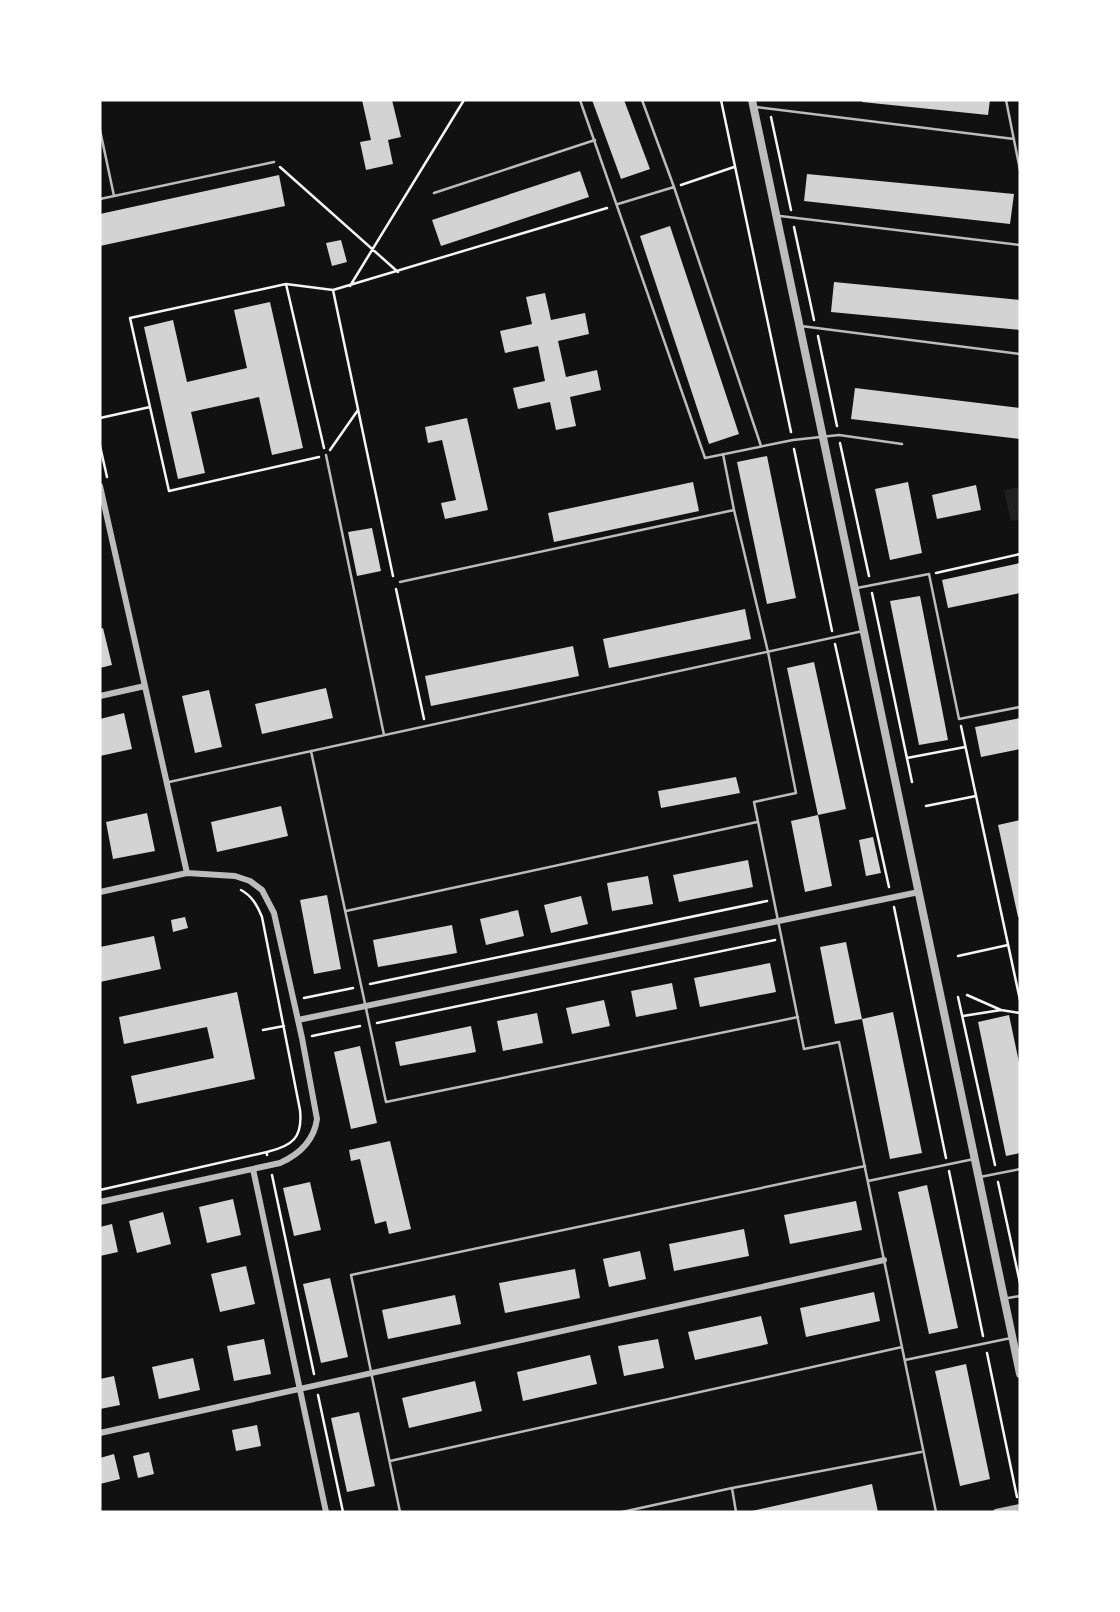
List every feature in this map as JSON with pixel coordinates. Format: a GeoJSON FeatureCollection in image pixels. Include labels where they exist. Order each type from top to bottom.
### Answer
{"type":"FeatureCollection","features":[{"type":"Feature","properties":{"kind":"street"},"geometry":{"type":"LineString","coordinates":[[752,103],[1020,1374]]}},
{"type":"Feature","properties":{"kind":"street"},"geometry":{"type":"LineString","coordinates":[[100,492],[103,518],[145,686],[187,873]]}},
{"type":"Feature","properties":{"kind":"street"},"geometry":{"type":"LineString","coordinates":[[100,696],[145,686]]}},
{"type":"Feature","properties":{"kind":"street"},"geometry":{"type":"LineString","coordinates":[[100,892],[187,873],[235,876],[250,881],[262,890],[274,913],[316,1107],[315,1132],[310,1141],[290,1158],[270,1166],[100,1202]]}},
{"type":"Feature","properties":{"kind":"street"},"geometry":{"type":"LineString","coordinates":[[299,1020],[919,892]]}},
{"type":"Feature","properties":{"kind":"street"},"geometry":{"type":"LineString","coordinates":[[253,1169],[326,1512]]}},
{"type":"Feature","properties":{"kind":"street"},"geometry":{"type":"LineString","coordinates":[[100,1433],[884,1261]]}},
{"type":"Feature","properties":{"kind":"street"},"geometry":{"type":"LineString","coordinates":[[996,1512],[1020,1507]]}},
{"type":"Feature","properties":{"kind":"lane"},"geometry":{"type":"LineString","coordinates":[[580,100],[705,458],[823,436],[839,435],[902,444]]}},
{"type":"Feature","properties":{"kind":"lane"},"geometry":{"type":"LineString","coordinates":[[642,100],[761,446]]}},
{"type":"Feature","properties":{"kind":"lane"},"geometry":{"type":"LineString","coordinates":[[1006,100],[1020,170]]}},
{"type":"Feature","properties":{"kind":"lane"},"geometry":{"type":"LineString","coordinates":[[752,103],[1014,139]]}},
{"type":"Feature","properties":{"kind":"lane"},"geometry":{"type":"LineString","coordinates":[[100,130],[114,196]]}},
{"type":"Feature","properties":{"kind":"lane"},"geometry":{"type":"LineString","coordinates":[[434,193],[595,139]]}},
{"type":"Feature","properties":{"kind":"lane"},"geometry":{"type":"LineString","coordinates":[[100,199],[274,162]]}},
{"type":"Feature","properties":{"kind":"lane"},"geometry":{"type":"LineString","coordinates":[[618,204],[674,187]]}},
{"type":"Feature","properties":{"kind":"lane"},"geometry":{"type":"LineString","coordinates":[[776,216],[1020,245]]}},
{"type":"Feature","properties":{"kind":"lane"},"geometry":{"type":"LineString","coordinates":[[798,326],[1020,354]]}},
{"type":"Feature","properties":{"kind":"lane"},"geometry":{"type":"LineString","coordinates":[[723,454],[768,652],[796,793],[754,802],[758,822],[804,1049],[839,1041],[936,1512]]}},
{"type":"Feature","properties":{"kind":"lane"},"geometry":{"type":"LineString","coordinates":[[326,455],[384,735]]}},
{"type":"Feature","properties":{"kind":"lane"},"geometry":{"type":"LineString","coordinates":[[400,582],[734,510]]}},
{"type":"Feature","properties":{"kind":"lane"},"geometry":{"type":"LineString","coordinates":[[854,588],[929,574],[960,719],[1020,707]]}},
{"type":"Feature","properties":{"kind":"lane"},"geometry":{"type":"LineString","coordinates":[[166,782],[863,631]]}},
{"type":"Feature","properties":{"kind":"lane"},"geometry":{"type":"LineString","coordinates":[[311,751],[386,1102],[798,1017]]}},
{"type":"Feature","properties":{"kind":"lane"},"geometry":{"type":"LineString","coordinates":[[346,911],[758,822]]}},
{"type":"Feature","properties":{"kind":"lane"},"geometry":{"type":"LineString","coordinates":[[868,1181],[976,1159]]}},
{"type":"Feature","properties":{"kind":"lane"},"geometry":{"type":"LineString","coordinates":[[400,1512],[351,1275],[865,1166]]}},
{"type":"Feature","properties":{"kind":"lane"},"geometry":{"type":"LineString","coordinates":[[980,1177],[1020,1169]]}},
{"type":"Feature","properties":{"kind":"lane"},"geometry":{"type":"LineString","coordinates":[[1004,1298],[1020,1296]]}},
{"type":"Feature","properties":{"kind":"lane"},"geometry":{"type":"LineString","coordinates":[[905,1360],[1013,1338]]}},
{"type":"Feature","properties":{"kind":"lane"},"geometry":{"type":"LineString","coordinates":[[389,1461],[902,1347]]}},
{"type":"Feature","properties":{"kind":"lane"},"geometry":{"type":"LineString","coordinates":[[622,1512],[922,1452]]}},
{"type":"Feature","properties":{"kind":"lane"},"geometry":{"type":"LineString","coordinates":[[732,1488],[736,1512]]}},
{"type":"Feature","properties":{"kind":"path"},"geometry":{"type":"LineString","coordinates":[[350,286],[464,100]]}},
{"type":"Feature","properties":{"kind":"path"},"geometry":{"type":"LineString","coordinates":[[721,100],[1020,1507]]}},
{"type":"Feature","properties":{"kind":"path"},"geometry":{"type":"LineString","coordinates":[[274,162],[398,272]]}},
{"type":"Feature","properties":{"kind":"path"},"geometry":{"type":"LineString","coordinates":[[674,187],[735,167]]}},
{"type":"Feature","properties":{"kind":"path"},"geometry":{"type":"LineString","coordinates":[[358,410],[326,455],[169,491],[130,318],[286,284],[333,290],[618,204]]}},
{"type":"Feature","properties":{"kind":"path"},"geometry":{"type":"LineString","coordinates":[[286,284],[326,455]]}},
{"type":"Feature","properties":{"kind":"path"},"geometry":{"type":"LineString","coordinates":[[333,290],[426,726]]}},
{"type":"Feature","properties":{"kind":"path"},"geometry":{"type":"LineString","coordinates":[[100,418],[150,407]]}},
{"type":"Feature","properties":{"kind":"path"},"geometry":{"type":"LineString","coordinates":[[929,574],[1020,554]]}},
{"type":"Feature","properties":{"kind":"path"},"geometry":{"type":"LineString","coordinates":[[960,719],[1020,1000]]}},
{"type":"Feature","properties":{"kind":"path"},"geometry":{"type":"LineString","coordinates":[[907,758],[965,747]]}},
{"type":"Feature","properties":{"kind":"path"},"geometry":{"type":"LineString","coordinates":[[926,806],[976,796]]}},
{"type":"Feature","properties":{"kind":"path"},"geometry":{"type":"LineString","coordinates":[[100,1190],[282,1149],[292,1143],[301,1122],[288,1041],[262,917],[257,904],[248,894],[236,887]]}},
{"type":"Feature","properties":{"kind":"path"},"geometry":{"type":"LineString","coordinates":[[294,1000],[774,900]]}},
{"type":"Feature","properties":{"kind":"path"},"geometry":{"type":"LineString","coordinates":[[288,1041],[782,938]]}},
{"type":"Feature","properties":{"kind":"path"},"geometry":{"type":"LineString","coordinates":[[958,956],[1008,945]]}},
{"type":"Feature","properties":{"kind":"path"},"geometry":{"type":"LineString","coordinates":[[967,995],[1001,1010],[1020,1013]]}},
{"type":"Feature","properties":{"kind":"path"},"geometry":{"type":"LineString","coordinates":[[958,997],[1020,1283]]}},
{"type":"Feature","properties":{"kind":"path"},"geometry":{"type":"LineString","coordinates":[[962,1016],[1001,1010]]}},
{"type":"Feature","properties":{"kind":"path"},"geometry":{"type":"LineString","coordinates":[[263,1030],[284,1026]]}},
{"type":"Feature","properties":{"kind":"path"},"geometry":{"type":"LineString","coordinates":[[267,1152],[343,1512]]}},
{"type":"Feature","properties":{"kind":"shaded area"},"geometry":{"type":"Polygon","coordinates":[[[1020,487],[1020,519],[1011,521],[1004,490],[1020,487]]]}},
{"type":"Feature","properties":{"kind":"building"},"geometry":{"type":"Polygon","coordinates":[[[362,100],[392,100],[401,137],[388,140],[393,164],[366,170],[360,142],[371,140],[362,100]]]}},
{"type":"Feature","properties":{"kind":"building"},"geometry":{"type":"Polygon","coordinates":[[[592,100],[624,100],[650,169],[621,179],[592,100]]]}},
{"type":"Feature","properties":{"kind":"building"},"geometry":{"type":"Polygon","coordinates":[[[862,100],[990,100],[988,115],[862,100]]]}},
{"type":"Feature","properties":{"kind":"building"},"geometry":{"type":"Polygon","coordinates":[[[580,171],[589,197],[441,246],[432,220],[580,171]]]}},
{"type":"Feature","properties":{"kind":"building"},"geometry":{"type":"Polygon","coordinates":[[[807,174],[1014,194],[1010,224],[804,201],[807,174]]]}},
{"type":"Feature","properties":{"kind":"building"},"geometry":{"type":"Polygon","coordinates":[[[279,175],[285,206],[100,246],[100,214],[279,175]]]}},
{"type":"Feature","properties":{"kind":"building"},"geometry":{"type":"Polygon","coordinates":[[[670,226],[739,434],[709,444],[640,236],[670,226]]]}},
{"type":"Feature","properties":{"kind":"building"},"geometry":{"type":"Polygon","coordinates":[[[341,240],[347,262],[332,266],[326,243],[341,240]]]}},
{"type":"Feature","properties":{"kind":"building"},"geometry":{"type":"Polygon","coordinates":[[[834,282],[1020,300],[1020,330],[831,312],[834,282]]]}},
{"type":"Feature","properties":{"kind":"building"},"geometry":{"type":"Polygon","coordinates":[[[545,293],[551,320],[585,313],[589,334],[558,341],[566,377],[597,370],[601,390],[570,397],[576,426],[556,430],[550,402],[518,409],[513,388],[545,381],[538,346],[505,353],[500,331],[532,324],[526,297],[545,293]]]}},
{"type":"Feature","properties":{"kind":"building"},"geometry":{"type":"Polygon","coordinates":[[[270,302],[303,448],[272,455],[259,397],[191,412],[205,473],[178,479],[144,327],[173,320],[187,382],[247,368],[234,310],[270,302]]]}},
{"type":"Feature","properties":{"kind":"building"},"geometry":{"type":"Polygon","coordinates":[[[855,388],[1020,408],[1020,439],[851,419],[855,388]]]}},
{"type":"Feature","properties":{"kind":"building"},"geometry":{"type":"Polygon","coordinates":[[[467,418],[488,510],[445,519],[441,503],[456,500],[442,440],[428,443],[425,427],[467,418]]]}},
{"type":"Feature","properties":{"kind":"building"},"geometry":{"type":"Polygon","coordinates":[[[767,456],[796,598],[767,604],[737,462],[767,456]]]}},
{"type":"Feature","properties":{"kind":"building"},"geometry":{"type":"Polygon","coordinates":[[[693,482],[699,511],[554,542],[548,513],[693,482]]]}},
{"type":"Feature","properties":{"kind":"building"},"geometry":{"type":"Polygon","coordinates":[[[908,482],[922,553],[890,560],[875,489],[908,482]]]}},
{"type":"Feature","properties":{"kind":"building"},"geometry":{"type":"Polygon","coordinates":[[[976,485],[981,510],[937,519],[932,495],[976,485]]]}},
{"type":"Feature","properties":{"kind":"building"},"geometry":{"type":"Polygon","coordinates":[[[372,528],[381,571],[357,576],[348,532],[372,528]]]}},
{"type":"Feature","properties":{"kind":"building"},"geometry":{"type":"Polygon","coordinates":[[[1020,563],[1020,593],[948,608],[942,580],[1020,563]]]}},
{"type":"Feature","properties":{"kind":"building"},"geometry":{"type":"Polygon","coordinates":[[[920,596],[948,740],[919,745],[890,601],[920,596]]]}},
{"type":"Feature","properties":{"kind":"building"},"geometry":{"type":"Polygon","coordinates":[[[745,609],[751,639],[609,668],[603,639],[745,609]]]}},
{"type":"Feature","properties":{"kind":"building"},"geometry":{"type":"Polygon","coordinates":[[[103,628],[112,665],[100,668],[100,629],[103,628]]]}},
{"type":"Feature","properties":{"kind":"building"},"geometry":{"type":"Polygon","coordinates":[[[573,646],[579,676],[431,706],[425,676],[573,646]]]}},
{"type":"Feature","properties":{"kind":"building"},"geometry":{"type":"Polygon","coordinates":[[[814,662],[846,809],[818,815],[787,668],[814,662]]]}},
{"type":"Feature","properties":{"kind":"building"},"geometry":{"type":"Polygon","coordinates":[[[326,688],[333,718],[262,734],[255,704],[326,688]]]}},
{"type":"Feature","properties":{"kind":"building"},"geometry":{"type":"Polygon","coordinates":[[[209,690],[222,747],[195,753],[182,696],[209,690]]]}},
{"type":"Feature","properties":{"kind":"building"},"geometry":{"type":"Polygon","coordinates":[[[124,713],[132,749],[100,756],[100,719],[124,713]]]}},
{"type":"Feature","properties":{"kind":"building"},"geometry":{"type":"Polygon","coordinates":[[[1020,718],[1020,749],[981,757],[975,727],[1020,718]]]}},
{"type":"Feature","properties":{"kind":"building"},"geometry":{"type":"Polygon","coordinates":[[[736,777],[740,793],[661,808],[658,791],[736,777]]]}},
{"type":"Feature","properties":{"kind":"building"},"geometry":{"type":"Polygon","coordinates":[[[281,806],[288,836],[217,852],[211,822],[281,806]]]}},
{"type":"Feature","properties":{"kind":"building"},"geometry":{"type":"Polygon","coordinates":[[[147,813],[155,851],[113,859],[106,822],[147,813]]]}},
{"type":"Feature","properties":{"kind":"building"},"geometry":{"type":"Polygon","coordinates":[[[818,815],[832,886],[805,892],[791,821],[818,815]]]}},
{"type":"Feature","properties":{"kind":"building"},"geometry":{"type":"Polygon","coordinates":[[[1020,820],[1020,917],[1018,917],[998,825],[1020,820]]]}},
{"type":"Feature","properties":{"kind":"building"},"geometry":{"type":"Polygon","coordinates":[[[873,837],[881,873],[866,876],[859,840],[873,837]]]}},
{"type":"Feature","properties":{"kind":"building"},"geometry":{"type":"Polygon","coordinates":[[[748,860],[753,887],[679,902],[673,875],[748,860]]]}},
{"type":"Feature","properties":{"kind":"building"},"geometry":{"type":"Polygon","coordinates":[[[648,876],[653,904],[612,911],[607,883],[648,876]]]}},
{"type":"Feature","properties":{"kind":"building"},"geometry":{"type":"Polygon","coordinates":[[[327,895],[341,969],[314,974],[300,900],[327,895]]]}},
{"type":"Feature","properties":{"kind":"building"},"geometry":{"type":"Polygon","coordinates":[[[581,896],[588,924],[551,933],[544,905],[581,896]]]}},
{"type":"Feature","properties":{"kind":"building"},"geometry":{"type":"Polygon","coordinates":[[[518,910],[524,936],[486,945],[480,919],[518,910]]]}},
{"type":"Feature","properties":{"kind":"building"},"geometry":{"type":"Polygon","coordinates":[[[185,917],[188,928],[173,932],[171,920],[185,917]]]}},
{"type":"Feature","properties":{"kind":"building"},"geometry":{"type":"Polygon","coordinates":[[[452,925],[457,953],[378,967],[373,940],[452,925]]]}},
{"type":"Feature","properties":{"kind":"building"},"geometry":{"type":"Polygon","coordinates":[[[154,936],[161,969],[100,982],[100,947],[154,936]]]}},
{"type":"Feature","properties":{"kind":"building"},"geometry":{"type":"Polygon","coordinates":[[[846,942],[862,1019],[835,1024],[820,947],[846,942]]]}},
{"type":"Feature","properties":{"kind":"building"},"geometry":{"type":"Polygon","coordinates":[[[770,963],[776,992],[700,1007],[694,978],[770,963]]]}},
{"type":"Feature","properties":{"kind":"building"},"geometry":{"type":"Polygon","coordinates":[[[672,983],[677,1009],[636,1017],[631,991],[672,983]]]}},
{"type":"Feature","properties":{"kind":"building"},"geometry":{"type":"Polygon","coordinates":[[[237,992],[255,1079],[137,1104],[131,1076],[214,1058],[207,1027],[124,1044],[119,1017],[237,992]]]}},
{"type":"Feature","properties":{"kind":"building"},"geometry":{"type":"Polygon","coordinates":[[[604,1000],[610,1026],[572,1034],[566,1008],[604,1000]]]}},
{"type":"Feature","properties":{"kind":"building"},"geometry":{"type":"Polygon","coordinates":[[[893,1012],[922,1153],[890,1159],[862,1019],[893,1012]]]}},
{"type":"Feature","properties":{"kind":"building"},"geometry":{"type":"Polygon","coordinates":[[[537,1013],[543,1043],[503,1051],[497,1021],[537,1013]]]}},
{"type":"Feature","properties":{"kind":"building"},"geometry":{"type":"Polygon","coordinates":[[[1009,1015],[1020,1067],[1020,1153],[1006,1156],[978,1022],[1009,1015]]]}},
{"type":"Feature","properties":{"kind":"building"},"geometry":{"type":"Polygon","coordinates":[[[471,1026],[476,1052],[400,1066],[395,1042],[471,1026]]]}},
{"type":"Feature","properties":{"kind":"building"},"geometry":{"type":"Polygon","coordinates":[[[360,1046],[377,1123],[351,1129],[334,1052],[360,1046]]]}},
{"type":"Feature","properties":{"kind":"building"},"geometry":{"type":"Polygon","coordinates":[[[390,1141],[411,1229],[389,1234],[386,1221],[375,1224],[360,1159],[351,1161],[349,1150],[390,1141]]]}},
{"type":"Feature","properties":{"kind":"building"},"geometry":{"type":"Polygon","coordinates":[[[310,1182],[321,1230],[294,1236],[283,1188],[310,1182]]]}},
{"type":"Feature","properties":{"kind":"building"},"geometry":{"type":"Polygon","coordinates":[[[927,1185],[958,1328],[929,1334],[898,1192],[927,1185]]]}},
{"type":"Feature","properties":{"kind":"building"},"geometry":{"type":"Polygon","coordinates":[[[233,1199],[241,1235],[207,1243],[199,1207],[233,1199]]]}},
{"type":"Feature","properties":{"kind":"building"},"geometry":{"type":"Polygon","coordinates":[[[856,1201],[862,1230],[790,1244],[784,1215],[856,1201]]]}},
{"type":"Feature","properties":{"kind":"building"},"geometry":{"type":"Polygon","coordinates":[[[163,1212],[171,1244],[137,1253],[129,1221],[163,1212]]]}},
{"type":"Feature","properties":{"kind":"building"},"geometry":{"type":"Polygon","coordinates":[[[112,1224],[118,1252],[100,1256],[100,1227],[112,1224]]]}},
{"type":"Feature","properties":{"kind":"building"},"geometry":{"type":"Polygon","coordinates":[[[744,1229],[749,1256],[674,1271],[669,1244],[744,1229]]]}},
{"type":"Feature","properties":{"kind":"building"},"geometry":{"type":"Polygon","coordinates":[[[640,1251],[646,1279],[609,1287],[603,1259],[640,1251]]]}},
{"type":"Feature","properties":{"kind":"building"},"geometry":{"type":"Polygon","coordinates":[[[246,1266],[255,1304],[220,1312],[211,1274],[246,1266]]]}},
{"type":"Feature","properties":{"kind":"building"},"geometry":{"type":"Polygon","coordinates":[[[575,1269],[580,1298],[505,1313],[499,1283],[575,1269]]]}},
{"type":"Feature","properties":{"kind":"building"},"geometry":{"type":"Polygon","coordinates":[[[330,1278],[348,1357],[321,1363],[303,1284],[330,1278]]]}},
{"type":"Feature","properties":{"kind":"building"},"geometry":{"type":"Polygon","coordinates":[[[874,1292],[880,1321],[806,1337],[800,1308],[874,1292]]]}},
{"type":"Feature","properties":{"kind":"building"},"geometry":{"type":"Polygon","coordinates":[[[455,1295],[461,1324],[388,1339],[382,1310],[455,1295]]]}},
{"type":"Feature","properties":{"kind":"building"},"geometry":{"type":"Polygon","coordinates":[[[761,1316],[768,1344],[695,1360],[688,1332],[761,1316]]]}},
{"type":"Feature","properties":{"kind":"building"},"geometry":{"type":"Polygon","coordinates":[[[264,1339],[271,1374],[234,1381],[227,1346],[264,1339]]]}},
{"type":"Feature","properties":{"kind":"building"},"geometry":{"type":"Polygon","coordinates":[[[658,1339],[664,1368],[624,1376],[618,1346],[658,1339]]]}},
{"type":"Feature","properties":{"kind":"building"},"geometry":{"type":"Polygon","coordinates":[[[590,1355],[597,1384],[523,1401],[517,1372],[590,1355]]]}},
{"type":"Feature","properties":{"kind":"building"},"geometry":{"type":"Polygon","coordinates":[[[193,1358],[200,1390],[159,1399],[152,1367],[193,1358]]]}},
{"type":"Feature","properties":{"kind":"building"},"geometry":{"type":"Polygon","coordinates":[[[966,1364],[990,1479],[960,1486],[935,1371],[966,1364]]]}},
{"type":"Feature","properties":{"kind":"building"},"geometry":{"type":"Polygon","coordinates":[[[114,1376],[120,1405],[100,1409],[100,1379],[114,1376]]]}},
{"type":"Feature","properties":{"kind":"building"},"geometry":{"type":"Polygon","coordinates":[[[475,1381],[482,1411],[409,1428],[402,1398],[475,1381]]]}},
{"type":"Feature","properties":{"kind":"building"},"geometry":{"type":"Polygon","coordinates":[[[359,1412],[375,1486],[347,1492],[331,1418],[359,1412]]]}},
{"type":"Feature","properties":{"kind":"building"},"geometry":{"type":"Polygon","coordinates":[[[257,1425],[261,1446],[236,1451],[232,1430],[257,1425]]]}},
{"type":"Feature","properties":{"kind":"building"},"geometry":{"type":"Polygon","coordinates":[[[149,1452],[154,1474],[138,1478],[133,1456],[149,1452]]]}},
{"type":"Feature","properties":{"kind":"building"},"geometry":{"type":"Polygon","coordinates":[[[114,1454],[120,1479],[100,1484],[100,1458],[114,1454]]]}},
{"type":"Feature","properties":{"kind":"building"},"geometry":{"type":"Polygon","coordinates":[[[872,1484],[878,1512],[752,1512],[752,1511],[872,1484]]]}}]}
